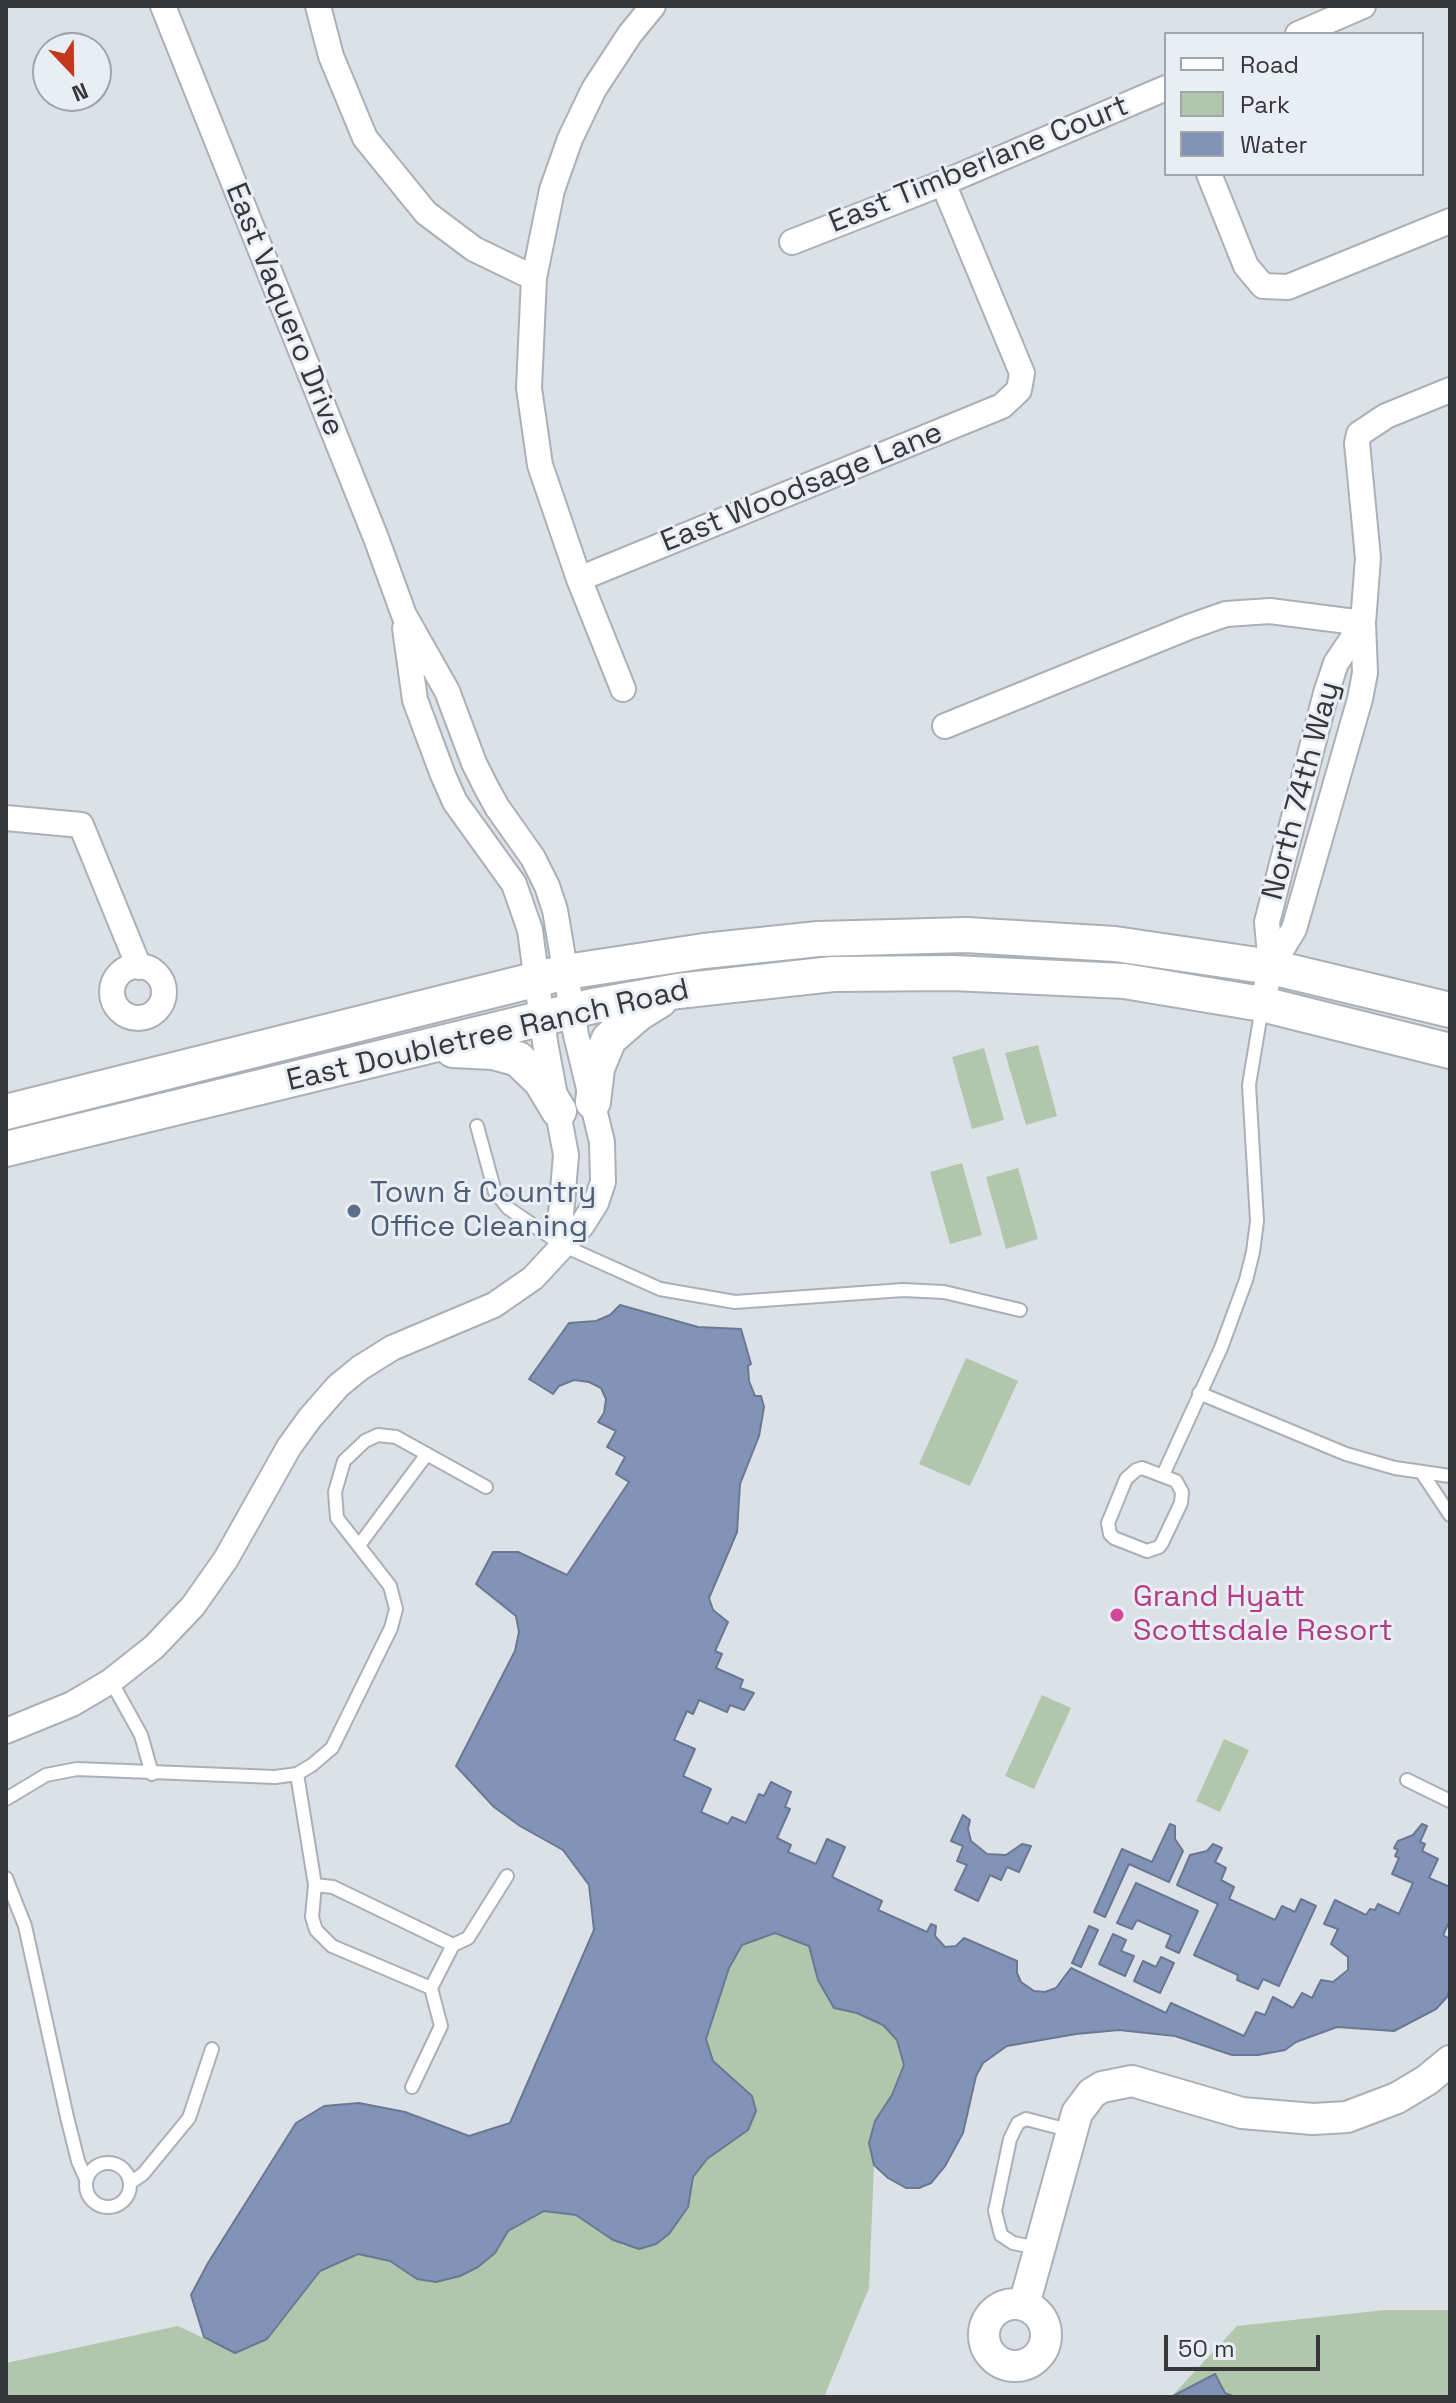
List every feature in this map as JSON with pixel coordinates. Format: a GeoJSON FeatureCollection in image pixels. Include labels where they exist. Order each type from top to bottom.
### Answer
{"type":"FeatureCollection","features":[{"type":"Feature","properties":{"kind":"main road","name":"East Doubletree Ranch Road"},"geometry":{"type":"LineString","coordinates":[[6,1112],[552,976],[760,943],[924,935],[1115,944],[1271,967],[1450,1010]]}},
{"type":"Feature","properties":{"kind":"main road","name":"East Doubletree Ranch Road"},"geometry":{"type":"LineString","coordinates":[[6,1149],[557,1014],[678,991],[833,974],[953,973],[1124,981],[1262,1004],[1450,1051]]}},
{"type":"Feature","properties":{"kind":"main road"},"geometry":{"type":"LineString","coordinates":[[593,1102],[597,1068],[609,1039],[639,1013],[678,991]]}},
{"type":"Feature","properties":{"kind":"main road"},"geometry":{"type":"LineString","coordinates":[[416,1049],[493,1052],[518,1059],[541,1081],[559,1111]]}},
{"type":"Feature","properties":{"kind":"street","name":"East Vaquero Drive"},"geometry":{"type":"LineString","coordinates":[[163,6],[404,615],[447,691],[486,787],[547,886],[555,910],[552,976]]}},
{"type":"Feature","properties":{"kind":"street"},"geometry":{"type":"LineString","coordinates":[[318,6],[331,56],[365,138],[426,213],[474,249],[534,278]]}},
{"type":"Feature","properties":{"kind":"street"},"geometry":{"type":"LineString","coordinates":[[623,689],[579,579],[540,465],[529,388],[534,278],[552,190],[570,139],[594,89],[630,34],[653,6]]}},
{"type":"Feature","properties":{"kind":"street"},"geometry":{"type":"LineString","coordinates":[[1303,32],[1363,6]]}},
{"type":"Feature","properties":{"kind":"street","name":"East Timberlane Court"},"geometry":{"type":"LineString","coordinates":[[792,242],[943,183],[1164,89]]}},
{"type":"Feature","properties":{"kind":"street"},"geometry":{"type":"LineString","coordinates":[[1210,176],[1246,266],[1263,286],[1288,287],[1450,221]]}},
{"type":"Feature","properties":{"kind":"street","name":"East Woodsage Lane"},"geometry":{"type":"LineString","coordinates":[[579,579],[1002,406],[1019,390],[1022,373],[943,183]]}},
{"type":"Feature","properties":{"kind":"street","name":"North 74th Way"},"geometry":{"type":"LineString","coordinates":[[1262,1004],[1271,967],[1294,929],[1365,673],[1363,623],[1368,558],[1357,443],[1359,434],[1386,416],[1450,390]]}},
{"type":"Feature","properties":{"kind":"street"},"geometry":{"type":"LineString","coordinates":[[945,726],[1226,614],[1270,611],[1363,623]]}},
{"type":"Feature","properties":{"kind":"street","name":"East Vaquero Drive"},"geometry":{"type":"LineString","coordinates":[[404,615],[415,700],[455,802],[514,884],[530,930],[552,976]]}},
{"type":"Feature","properties":{"kind":"street","name":"North 74th Way"},"geometry":{"type":"LineString","coordinates":[[1271,967],[1267,922],[1320,716],[1336,663],[1363,623]]}},
{"type":"Feature","properties":{"kind":"street"},"geometry":{"type":"LineString","coordinates":[[1320,716],[1352,727]]}},
{"type":"Feature","properties":{"kind":"street"},"geometry":{"type":"LineString","coordinates":[[455,802],[486,787]]}},
{"type":"Feature","properties":{"kind":"street"},"geometry":{"type":"LineString","coordinates":[[6,818],[81,825],[139,967]]}},
{"type":"Feature","properties":{"kind":"street"},"geometry":{"type":"LineString","coordinates":[[496,859],[522,842]]}},
{"type":"Feature","properties":{"kind":"street"},"geometry":{"type":"LineString","coordinates":[[552,976],[557,1014],[559,1111],[566,1155],[562,1245]]}},
{"type":"Feature","properties":{"kind":"street"},"geometry":{"type":"LineString","coordinates":[[6,1731],[72,1704],[111,1681],[154,1647],[193,1606],[226,1559],[289,1447],[338,1386],[392,1348],[494,1305],[517,1291],[582,1225],[596,1203],[603,1182],[603,1151],[593,1102],[557,1014]]}},
{"type":"Feature","properties":{"kind":"street"},"geometry":{"type":"LineString","coordinates":[[1024,2305],[1077,2113],[1092,2093],[1102,2087],[1121,2081],[1150,2085],[1242,2113],[1313,2119],[1347,2117],[1397,2098],[1427,2080],[1450,2061]]}},
{"type":"Feature","properties":{"kind":"lane"},"geometry":{"type":"LineString","coordinates":[[1298,803],[1328,815]]}},
{"type":"Feature","properties":{"kind":"lane","name":"North 74th Way"},"geometry":{"type":"LineString","coordinates":[[1163,1475],[1221,1348],[1253,1252],[1257,1221],[1249,1085],[1262,1004]]}},
{"type":"Feature","properties":{"kind":"lane"},"geometry":{"type":"LineString","coordinates":[[477,1126],[491,1183],[500,1201],[562,1245],[660,1289],[710,1299],[771,1301],[924,1291],[971,1296],[1020,1310]]}},
{"type":"Feature","properties":{"kind":"lane"},"geometry":{"type":"LineString","coordinates":[[1199,1393],[1325,1446],[1370,1461],[1450,1476]]}},
{"type":"Feature","properties":{"kind":"lane"},"geometry":{"type":"LineString","coordinates":[[6,1799],[46,1775],[67,1771],[275,1777],[297,1774],[332,1748],[391,1628],[396,1609],[390,1586],[337,1518],[335,1492],[344,1461],[365,1441],[378,1435],[396,1437],[486,1487]]}},
{"type":"Feature","properties":{"kind":"lane"},"geometry":{"type":"LineString","coordinates":[[360,1544],[427,1454]]}},
{"type":"Feature","properties":{"kind":"lane"},"geometry":{"type":"LineString","coordinates":[[1142,1468],[1163,1475],[1180,1486],[1182,1497],[1162,1543],[1154,1550],[1141,1551],[1114,1538],[1108,1529],[1109,1517],[1126,1479],[1142,1468]]}},
{"type":"Feature","properties":{"kind":"lane"},"geometry":{"type":"LineString","coordinates":[[1422,1473],[1450,1515]]}},
{"type":"Feature","properties":{"kind":"lane"},"geometry":{"type":"LineString","coordinates":[[111,1681],[141,1735],[152,1774]]}},
{"type":"Feature","properties":{"kind":"lane"},"geometry":{"type":"LineString","coordinates":[[297,1774],[315,1885],[312,1917],[316,1930],[332,1946],[431,1988]]}},
{"type":"Feature","properties":{"kind":"lane"},"geometry":{"type":"LineString","coordinates":[[1407,1780],[1450,1801]]}},
{"type":"Feature","properties":{"kind":"lane"},"geometry":{"type":"LineString","coordinates":[[412,2087],[441,2026],[431,1988],[453,1945],[468,1938],[507,1876]]}},
{"type":"Feature","properties":{"kind":"lane"},"geometry":{"type":"LineString","coordinates":[[6,1878],[25,1926],[67,2117],[86,2179],[86,2193],[91,2200],[105,2207],[116,2206],[125,2199],[130,2183],[143,2174],[189,2118],[212,2049]]}},
{"type":"Feature","properties":{"kind":"lane"},"geometry":{"type":"LineString","coordinates":[[315,1885],[333,1887],[453,1945]]}},
{"type":"Feature","properties":{"kind":"lane"},"geometry":{"type":"LineString","coordinates":[[1040,2249],[1013,2243],[1001,2235],[995,2211],[1010,2139],[1018,2123],[1026,2119],[1072,2131]]}},
{"type":"Feature","properties":{"kind":"lane"},"geometry":{"type":"LineString","coordinates":[[86,2179],[93,2168],[110,2163],[125,2171],[130,2183]]}},
{"type":"Feature","properties":{"kind":"green space"},"geometry":{"type":"Polygon","coordinates":[[[1038,1045],[1057,1116],[1026,1125],[1005,1053],[1038,1045]]]}},
{"type":"Feature","properties":{"kind":"green space"},"geometry":{"type":"Polygon","coordinates":[[[984,1048],[1004,1120],[972,1129],[952,1057],[984,1048]]]}},
{"type":"Feature","properties":{"kind":"green space"},"geometry":{"type":"Polygon","coordinates":[[[962,1163],[982,1235],[950,1244],[930,1172],[962,1163]]]}},
{"type":"Feature","properties":{"kind":"green space"},"geometry":{"type":"Polygon","coordinates":[[[1018,1168],[1038,1239],[1006,1249],[986,1177],[1018,1168]]]}},
{"type":"Feature","properties":{"kind":"green space"},"geometry":{"type":"Polygon","coordinates":[[[966,1358],[1018,1381],[970,1486],[919,1464],[966,1358]]]}},
{"type":"Feature","properties":{"kind":"green space"},"geometry":{"type":"Polygon","coordinates":[[[1042,1695],[1071,1708],[1034,1789],[1005,1776],[1042,1695]]]}},
{"type":"Feature","properties":{"kind":"green space"},"geometry":{"type":"Polygon","coordinates":[[[1224,1739],[1249,1750],[1220,1812],[1196,1801],[1224,1739]]]}},
{"type":"Feature","properties":{"kind":"green space"},"geometry":{"type":"Polygon","coordinates":[[[776,1933],[809,1946],[818,1980],[834,2007],[883,2025],[897,2040],[904,2065],[892,2095],[875,2121],[869,2143],[874,2165],[869,2288],[824,2397],[6,2397],[6,2363],[178,2326],[235,2353],[267,2339],[320,2271],[358,2253],[390,2261],[417,2279],[495,2253],[508,2231],[544,2211],[576,2215],[624,2246],[688,2207],[693,2177],[707,2159],[748,2130],[713,2061],[706,2040],[729,1968],[742,1945],[776,1933]]]}},
{"type":"Feature","properties":{"kind":"green space"},"geometry":{"type":"Polygon","coordinates":[[[1385,2310],[1450,2310],[1450,2397],[1171,2397],[1237,2326],[1385,2310]]]}},
{"type":"Feature","properties":{"kind":"water"},"geometry":{"type":"Polygon","coordinates":[[[620,1305],[698,1327],[741,1329],[751,1364],[748,1366],[749,1381],[755,1396],[761,1396],[764,1407],[759,1436],[740,1484],[737,1532],[709,1598],[713,1610],[728,1622],[715,1651],[722,1654],[716,1668],[743,1680],[740,1688],[754,1693],[744,1710],[730,1705],[727,1712],[699,1700],[693,1714],[687,1711],[674,1740],[695,1749],[683,1776],[711,1789],[701,1812],[728,1824],[732,1817],[746,1823],[759,1794],[764,1796],[771,1782],[791,1792],[785,1807],[790,1809],[777,1838],[791,1845],[788,1852],[816,1864],[827,1839],[845,1847],[832,1877],[882,1901],[878,1910],[927,1932],[931,1924],[936,1926],[935,1936],[945,1947],[956,1946],[964,1938],[1017,1961],[1021,1982],[1034,1991],[1045,1992],[1056,1988],[1071,1968],[1166,2013],[1171,2003],[1244,2036],[1256,2012],[1265,2015],[1273,1997],[1293,2008],[1302,1993],[1312,1998],[1321,1980],[1333,1982],[1348,1970],[1348,1957],[1331,1944],[1338,1929],[1324,1924],[1335,1900],[1366,1915],[1378,1904],[1399,1914],[1413,1883],[1392,1874],[1399,1858],[1395,1856],[1398,1850],[1394,1848],[1398,1841],[1413,1835],[1422,1824],[1427,1826],[1420,1842],[1425,1844],[1422,1851],[1438,1859],[1429,1878],[1450,1887],[1450,1920],[1443,1935],[1450,1939],[1450,1987],[1447,1997],[1436,2009],[1394,2031],[1337,2027],[1296,2042],[1285,2050],[1258,2055],[1232,2055],[1175,2036],[1119,2030],[1007,2046],[983,2063],[976,2076],[963,2133],[945,2166],[931,2183],[919,2188],[906,2188],[874,2165],[869,2143],[875,2121],[892,2095],[904,2065],[897,2040],[883,2025],[857,2013],[834,2008],[818,1980],[809,1946],[775,1933],[742,1945],[729,1968],[706,2039],[713,2061],[752,2096],[756,2111],[748,2130],[707,2159],[693,2177],[688,2207],[669,2234],[656,2244],[639,2249],[613,2240],[576,2215],[544,2211],[508,2231],[495,2253],[478,2267],[460,2276],[436,2282],[417,2279],[390,2261],[358,2254],[320,2271],[267,2339],[235,2353],[204,2337],[191,2295],[296,2123],[324,2106],[359,2103],[405,2112],[469,2136],[510,2123],[594,1930],[589,1885],[563,1850],[494,1807],[456,1766],[515,1651],[519,1632],[516,1616],[476,1584],[493,1552],[518,1552],[567,1575],[629,1482],[616,1474],[625,1457],[607,1447],[616,1431],[598,1422],[604,1413],[606,1399],[601,1388],[574,1380],[559,1386],[553,1394],[529,1379],[569,1323],[596,1321],[610,1315],[620,1305]]]}},
{"type":"Feature","properties":{"kind":"water"},"geometry":{"type":"Polygon","coordinates":[[[963,1815],[970,1820],[968,1829],[971,1841],[987,1854],[1006,1855],[1022,1844],[1031,1846],[1019,1872],[1007,1867],[1001,1880],[990,1875],[978,1901],[955,1890],[967,1865],[957,1861],[963,1846],[951,1841],[963,1815]]]}},
{"type":"Feature","properties":{"kind":"water"},"geometry":{"type":"Polygon","coordinates":[[[1170,1824],[1175,1826],[1175,1839],[1183,1851],[1169,1882],[1129,1864],[1105,1917],[1094,1912],[1122,1849],[1152,1862],[1170,1824]]]}},
{"type":"Feature","properties":{"kind":"water"},"geometry":{"type":"Polygon","coordinates":[[[1213,1844],[1222,1848],[1215,1862],[1226,1868],[1221,1880],[1234,1887],[1229,1899],[1275,1920],[1282,1906],[1295,1912],[1301,1899],[1316,1906],[1279,1986],[1263,1979],[1258,1989],[1237,1980],[1238,1975],[1194,1955],[1218,1904],[1177,1885],[1190,1855],[1207,1851],[1213,1844]]]}},
{"type":"Feature","properties":{"kind":"water"},"geometry":{"type":"Polygon","coordinates":[[[1136,1883],[1198,1911],[1179,1953],[1166,1947],[1171,1935],[1137,1920],[1132,1929],[1117,1923],[1136,1883]]]}},
{"type":"Feature","properties":{"kind":"water"},"geometry":{"type":"Polygon","coordinates":[[[1089,1926],[1098,1930],[1081,1967],[1072,1963],[1089,1926]]]}},
{"type":"Feature","properties":{"kind":"water"},"geometry":{"type":"Polygon","coordinates":[[[1113,1934],[1126,1940],[1121,1951],[1134,1956],[1125,1976],[1099,1964],[1113,1934]]]}},
{"type":"Feature","properties":{"kind":"water"},"geometry":{"type":"Polygon","coordinates":[[[1161,1957],[1174,1963],[1160,1993],[1134,1981],[1143,1961],[1156,1967],[1161,1957]]]}},
{"type":"Feature","properties":{"kind":"water"},"geometry":{"type":"Polygon","coordinates":[[[1215,2374],[1225,2393],[1235,2397],[1171,2397],[1215,2374]]]}},
{"type":"Feature","properties":{"kind":"place","name":"Town & Country Office Cleaning"},"geometry":{"type":"Point","coordinates":[354,1211]}},
{"type":"Feature","properties":{"kind":"place","name":"Grand Hyatt Scottsdale Resort"},"geometry":{"type":"Point","coordinates":[1117,1615]}}]}
